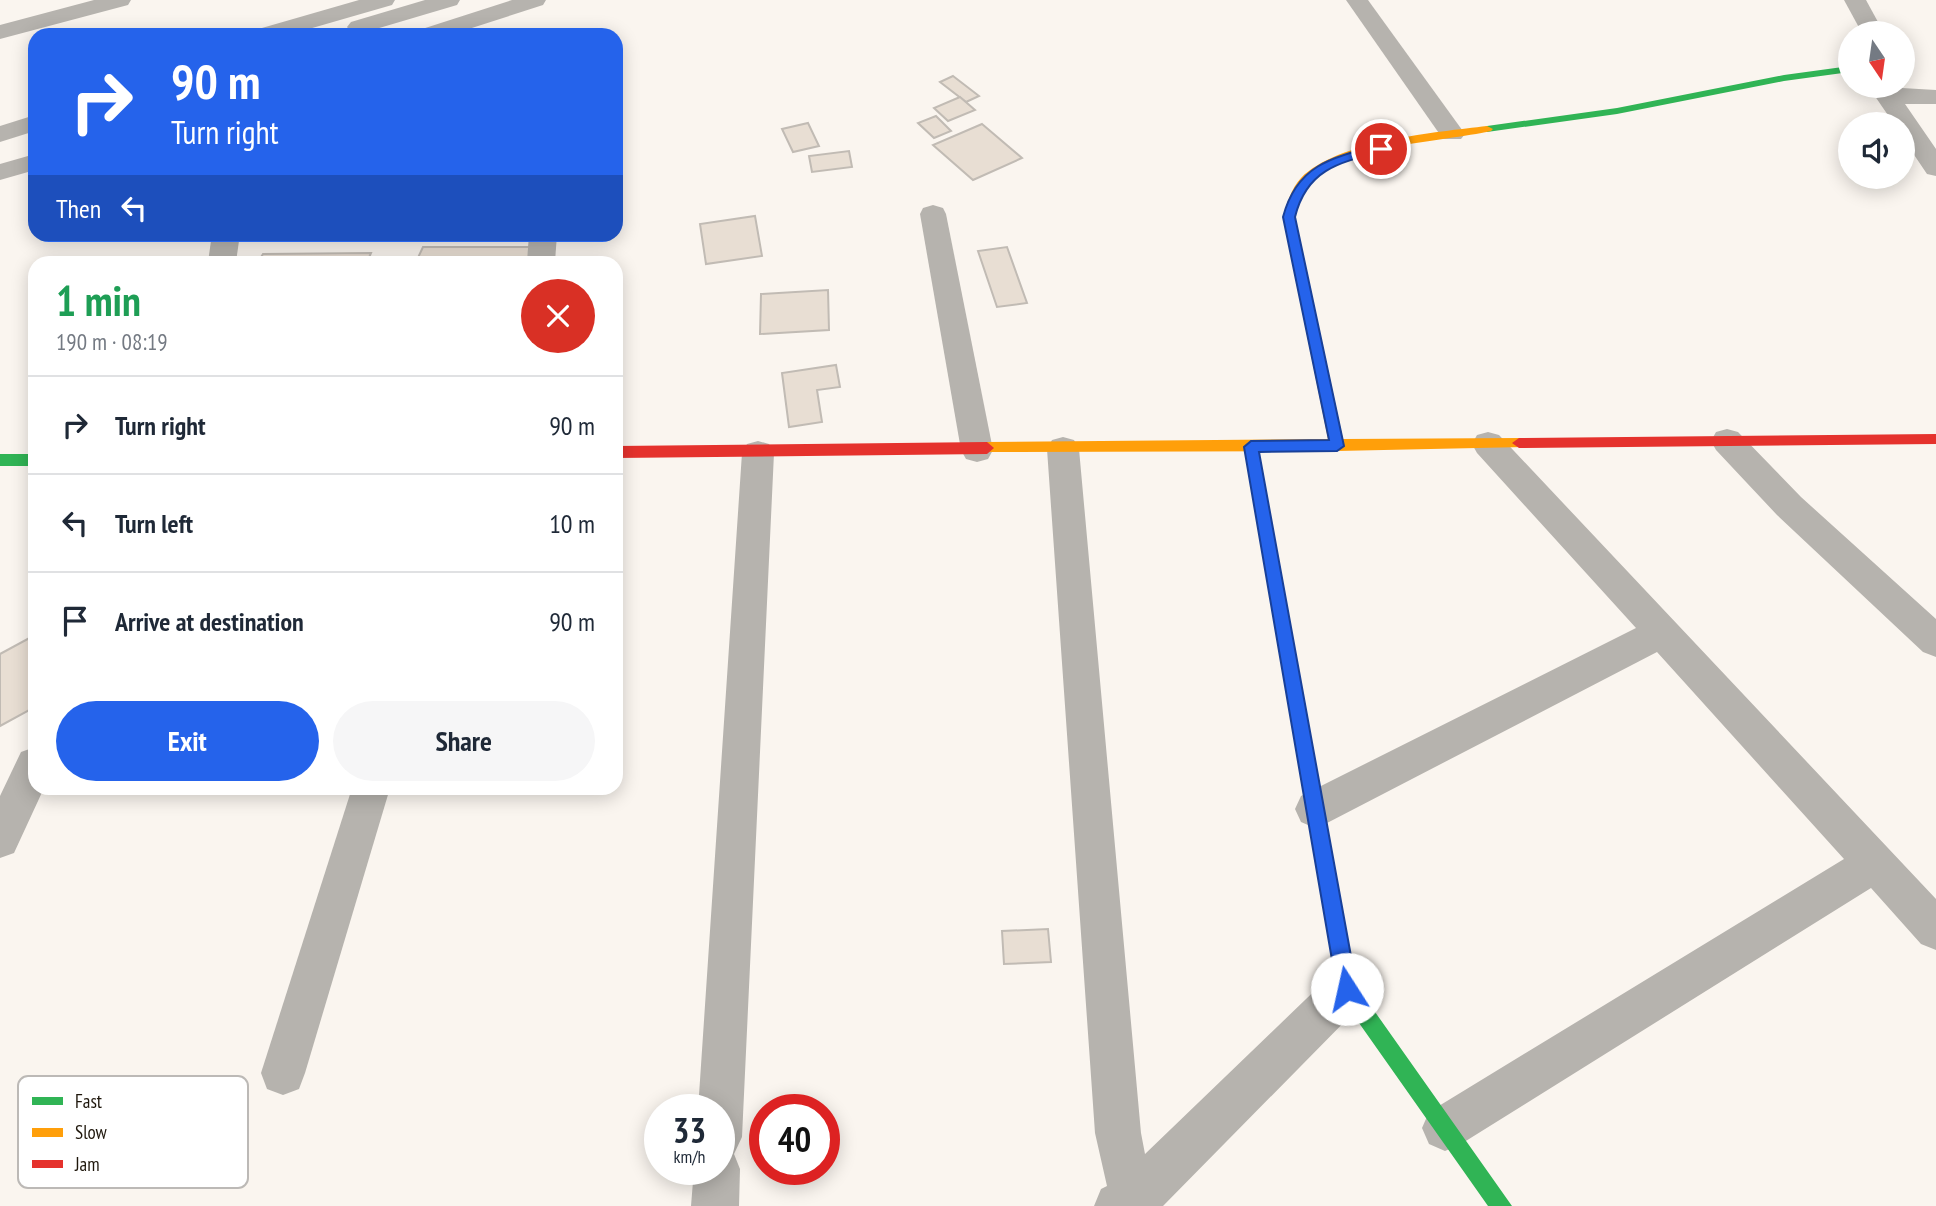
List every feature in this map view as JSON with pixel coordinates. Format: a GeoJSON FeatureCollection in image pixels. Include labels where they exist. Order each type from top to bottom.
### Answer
{"type":"FeatureCollection","features":[{"type":"Feature","properties":{"kind":"street"},"geometry":{"type":"LineString","coordinates":[[0,32],[120,0]]}},
{"type":"Feature","properties":{"kind":"street"},"geometry":{"type":"LineString","coordinates":[[287,28],[384,0]]}},
{"type":"Feature","properties":{"kind":"street"},"geometry":{"type":"LineString","coordinates":[[355,28],[449,0]]}},
{"type":"Feature","properties":{"kind":"street"},"geometry":{"type":"LineString","coordinates":[[449,28],[535,0]]}},
{"type":"Feature","properties":{"kind":"street"},"geometry":{"type":"LineString","coordinates":[[1357,0],[1452,134]]}},
{"type":"Feature","properties":{"kind":"street"},"geometry":{"type":"LineString","coordinates":[[1855,0],[1866,21]]}},
{"type":"Feature","properties":{"kind":"street"},"geometry":{"type":"LineString","coordinates":[[1337,446],[1289,225],[1294,195],[1306,180],[1339,159],[1452,134],[1617,111],[1784,78],[1838,71]]}},
{"type":"Feature","properties":{"kind":"street"},"geometry":{"type":"LineString","coordinates":[[1915,95],[1936,97]]}},
{"type":"Feature","properties":{"kind":"street"},"geometry":{"type":"LineString","coordinates":[[1887,98],[1936,168]]}},
{"type":"Feature","properties":{"kind":"street"},"geometry":{"type":"LineString","coordinates":[[0,111],[28,103]]}},
{"type":"Feature","properties":{"kind":"street"},"geometry":{"type":"LineString","coordinates":[[0,134],[28,125]]}},
{"type":"Feature","properties":{"kind":"street"},"geometry":{"type":"LineString","coordinates":[[0,172],[28,164]]}},
{"type":"Feature","properties":{"kind":"street"},"geometry":{"type":"LineString","coordinates":[[933,214],[977,450]]}},
{"type":"Feature","properties":{"kind":"street"},"geometry":{"type":"LineString","coordinates":[[623,452],[758,453],[1936,439]]}},
{"type":"Feature","properties":{"kind":"street"},"geometry":{"type":"LineString","coordinates":[[1727,441],[1789,506],[1936,641]]}},
{"type":"Feature","properties":{"kind":"street"},"geometry":{"type":"LineString","coordinates":[[1488,444],[1936,929]]}},
{"type":"Feature","properties":{"kind":"street"},"geometry":{"type":"LineString","coordinates":[[1251,447],[1347,989],[1501,1206]]}},
{"type":"Feature","properties":{"kind":"street"},"geometry":{"type":"LineString","coordinates":[[1063,449],[1118,1133],[1130,1203]]}},
{"type":"Feature","properties":{"kind":"street"},"geometry":{"type":"LineString","coordinates":[[721,1094],[758,453]]}},
{"type":"Feature","properties":{"kind":"street"},"geometry":{"type":"LineString","coordinates":[[0,460],[28,460]]}},
{"type":"Feature","properties":{"kind":"street"},"geometry":{"type":"LineString","coordinates":[[1315,809],[1662,632]]}},
{"type":"Feature","properties":{"kind":"street"},"geometry":{"type":"LineString","coordinates":[[0,839],[28,780]]}},
{"type":"Feature","properties":{"kind":"street"},"geometry":{"type":"LineString","coordinates":[[283,1073],[369,795]]}},
{"type":"Feature","properties":{"kind":"street"},"geometry":{"type":"LineString","coordinates":[[1445,1128],[1875,863]]}},
{"type":"Feature","properties":{"kind":"street"},"geometry":{"type":"LineString","coordinates":[[1130,1203],[1347,989]]}},
{"type":"Feature","properties":{"kind":"street"},"geometry":{"type":"LineString","coordinates":[[715,1206],[717,1185]]}},
{"type":"Feature","properties":{"kind":"building"},"geometry":{"type":"Polygon","coordinates":[[[953,76],[979,96],[966,102],[940,82],[953,76]]]}},
{"type":"Feature","properties":{"kind":"building"},"geometry":{"type":"Polygon","coordinates":[[[960,97],[975,110],[948,121],[934,108],[960,97]]]}},
{"type":"Feature","properties":{"kind":"building"},"geometry":{"type":"Polygon","coordinates":[[[936,116],[951,131],[934,138],[918,123],[936,116]]]}},
{"type":"Feature","properties":{"kind":"building"},"geometry":{"type":"Polygon","coordinates":[[[808,123],[819,146],[793,152],[782,129],[808,123]]]}},
{"type":"Feature","properties":{"kind":"building"},"geometry":{"type":"Polygon","coordinates":[[[982,124],[1022,158],[973,180],[933,145],[982,124]]]}},
{"type":"Feature","properties":{"kind":"building"},"geometry":{"type":"Polygon","coordinates":[[[849,151],[852,167],[812,172],[809,156],[849,151]]]}},
{"type":"Feature","properties":{"kind":"building"},"geometry":{"type":"Polygon","coordinates":[[[755,216],[762,256],[706,264],[700,224],[755,216]]]}},
{"type":"Feature","properties":{"kind":"building"},"geometry":{"type":"Polygon","coordinates":[[[423,247],[533,247],[530,256],[419,256],[423,247]]]}},
{"type":"Feature","properties":{"kind":"building"},"geometry":{"type":"Polygon","coordinates":[[[1007,247],[1027,303],[997,307],[978,251],[1007,247]]]}},
{"type":"Feature","properties":{"kind":"building"},"geometry":{"type":"Polygon","coordinates":[[[371,253],[370,256],[262,256],[371,253]]]}},
{"type":"Feature","properties":{"kind":"building"},"geometry":{"type":"Polygon","coordinates":[[[828,290],[829,330],[760,334],[761,294],[828,290]]]}},
{"type":"Feature","properties":{"kind":"building"},"geometry":{"type":"Polygon","coordinates":[[[836,365],[840,387],[817,390],[822,422],[789,427],[782,373],[836,365]]]}},
{"type":"Feature","properties":{"kind":"building"},"geometry":{"type":"Polygon","coordinates":[[[28,639],[28,711],[0,726],[0,654],[28,639]]]}},
{"type":"Feature","properties":{"kind":"building"},"geometry":{"type":"Polygon","coordinates":[[[1048,929],[1051,962],[1004,964],[1002,931],[1048,929]]]}},
{"type":"Feature","properties":{"kind":"traffic: fast"},"geometry":{"type":"LineString","coordinates":[[1487,129],[1617,111],[1784,78],[1838,71]]}},
{"type":"Feature","properties":{"kind":"traffic: fast"},"geometry":{"type":"LineString","coordinates":[[0,460],[28,460]]}},
{"type":"Feature","properties":{"kind":"traffic: fast"},"geometry":{"type":"LineString","coordinates":[[1327,878],[1347,989],[1501,1206]]}},
{"type":"Feature","properties":{"kind":"traffic: slow"},"geometry":{"type":"LineString","coordinates":[[1337,446],[1289,217],[1298,192],[1307,179],[1343,158],[1392,144],[1487,129]]}},
{"type":"Feature","properties":{"kind":"traffic: slow"},"geometry":{"type":"LineString","coordinates":[[987,448],[1519,443]]}},
{"type":"Feature","properties":{"kind":"traffic: jam"},"geometry":{"type":"LineString","coordinates":[[1519,443],[1936,439]]}},
{"type":"Feature","properties":{"kind":"traffic: jam"},"geometry":{"type":"LineString","coordinates":[[1251,447],[1327,878]]}},
{"type":"Feature","properties":{"kind":"traffic: jam"},"geometry":{"type":"LineString","coordinates":[[623,452],[987,448]]}},
{"type":"Feature","properties":{"kind":"route"},"geometry":{"type":"LineString","coordinates":[[1347,989],[1251,447],[1337,446],[1289,217],[1298,188],[1325,165],[1357,153],[1381,149]]}}]}
